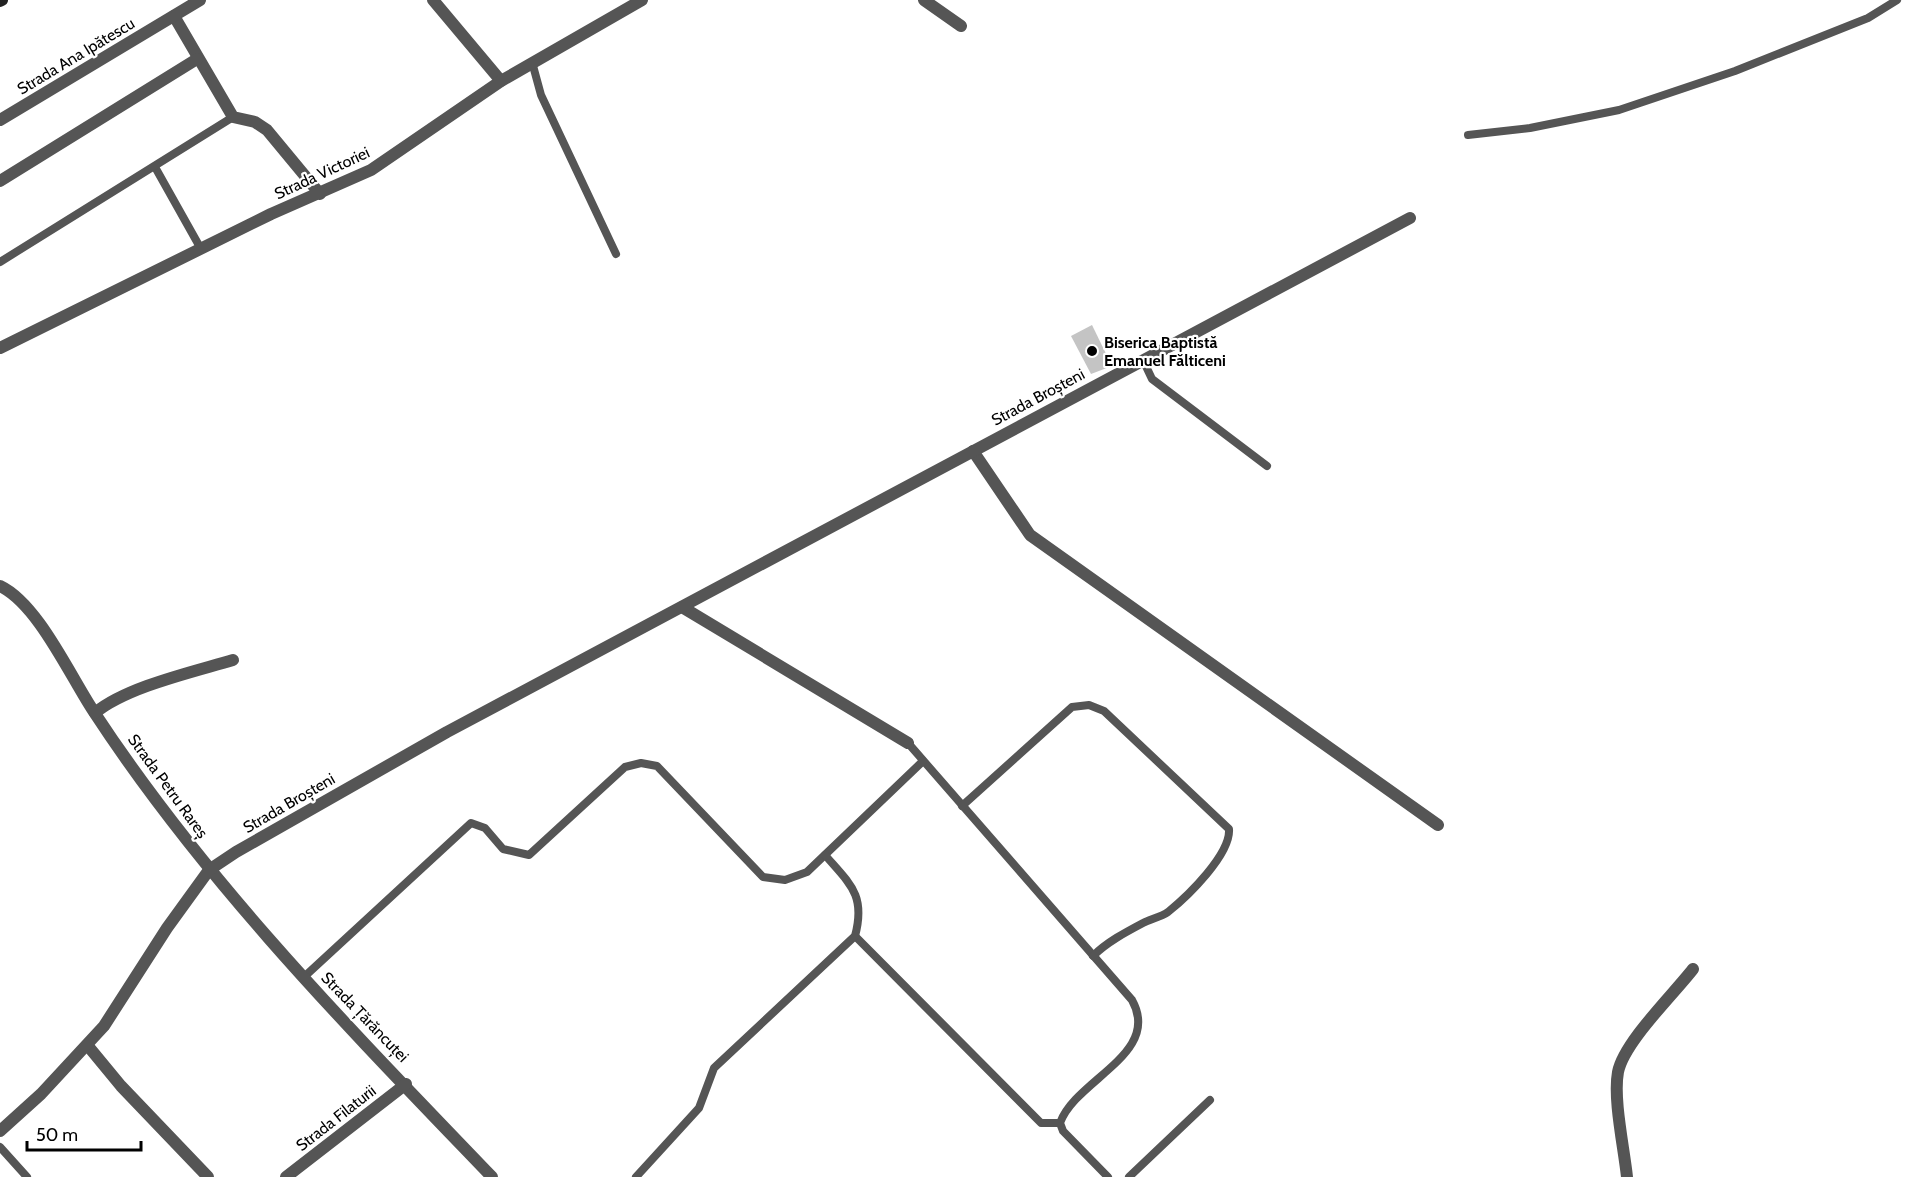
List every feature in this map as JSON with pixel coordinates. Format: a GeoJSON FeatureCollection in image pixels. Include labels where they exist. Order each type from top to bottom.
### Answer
{"type":"FeatureCollection","features":[{"type":"Feature","properties":{"kind":"street","name":"Strada Ana Ipătescu"},"geometry":{"type":"LineString","coordinates":[[0,120],[200,0]]}},
{"type":"Feature","properties":{"kind":"street"},"geometry":{"type":"LineString","coordinates":[[433,0],[501,81]]}},
{"type":"Feature","properties":{"kind":"street","name":"Strada Victoriei"},"geometry":{"type":"LineString","coordinates":[[0,348],[381,164],[501,81],[642,0]]}},
{"type":"Feature","properties":{"kind":"street"},"geometry":{"type":"LineString","coordinates":[[924,0],[961,26]]}},
{"type":"Feature","properties":{"kind":"street"},"geometry":{"type":"LineString","coordinates":[[174,16],[232,117],[255,122],[267,130],[320,194]]}},
{"type":"Feature","properties":{"kind":"street"},"geometry":{"type":"LineString","coordinates":[[0,181],[197,59]]}},
{"type":"Feature","properties":{"kind":"street","name":"Strada Broșteni"},"geometry":{"type":"LineString","coordinates":[[0,1131],[41,1094],[88,1046],[213,874],[236,852],[447,732],[1410,218]]}},
{"type":"Feature","properties":{"kind":"street"},"geometry":{"type":"LineString","coordinates":[[973,451],[1030,535],[1438,825]]}},
{"type":"Feature","properties":{"kind":"street","name":"Strada Petru Rareș"},"geometry":{"type":"LineString","coordinates":[[0,586],[22,600],[95,713],[213,874]]}},
{"type":"Feature","properties":{"kind":"street"},"geometry":{"type":"LineString","coordinates":[[682,607],[908,743]]}},
{"type":"Feature","properties":{"kind":"street"},"geometry":{"type":"LineString","coordinates":[[95,713],[105,704],[125,696],[232,660]]}},
{"type":"Feature","properties":{"kind":"street","name":"Strada Țărăncuței"},"geometry":{"type":"LineString","coordinates":[[213,874],[304,977],[492,1177]]}},
{"type":"Feature","properties":{"kind":"street"},"geometry":{"type":"LineString","coordinates":[[1628,1177],[1617,1090],[1618,1072],[1634,1040],[1693,969]]}},
{"type":"Feature","properties":{"kind":"street"},"geometry":{"type":"LineString","coordinates":[[88,1046],[121,1086],[208,1177]]}},
{"type":"Feature","properties":{"kind":"street","name":"Strada Filaturii"},"geometry":{"type":"LineString","coordinates":[[286,1177],[406,1084]]}},
{"type":"Feature","properties":{"kind":"lane"},"geometry":{"type":"LineString","coordinates":[[1468,135],[1530,128],[1619,110],[1746,66],[1868,18],[1897,0]]}},
{"type":"Feature","properties":{"kind":"lane"},"geometry":{"type":"LineString","coordinates":[[532,62],[541,95],[616,254]]}},
{"type":"Feature","properties":{"kind":"lane"},"geometry":{"type":"LineString","coordinates":[[0,262],[232,117]]}},
{"type":"Feature","properties":{"kind":"lane"},"geometry":{"type":"LineString","coordinates":[[155,167],[201,249]]}},
{"type":"Feature","properties":{"kind":"lane"},"geometry":{"type":"LineString","coordinates":[[1143,360],[1152,379],[1267,466]]}},
{"type":"Feature","properties":{"kind":"lane"},"geometry":{"type":"LineString","coordinates":[[962,806],[1072,707],[1089,705],[1104,711],[1229,829],[1230,839],[1224,850],[1199,882],[1167,913],[1144,922],[1093,956]]}},
{"type":"Feature","properties":{"kind":"lane"},"geometry":{"type":"LineString","coordinates":[[908,743],[1132,1000],[1137,1010],[1138,1034],[1129,1048],[1071,1104],[1060,1123]]}},
{"type":"Feature","properties":{"kind":"lane"},"geometry":{"type":"LineString","coordinates":[[304,977],[471,823],[485,828],[503,849],[529,855],[625,767],[641,762],[657,766],[763,877],[785,880],[807,872],[923,761]]}},
{"type":"Feature","properties":{"kind":"lane"},"geometry":{"type":"LineString","coordinates":[[636,1177],[699,1108],[714,1068],[855,936],[860,916],[856,891],[825,855]]}},
{"type":"Feature","properties":{"kind":"lane"},"geometry":{"type":"LineString","coordinates":[[855,936],[1041,1123],[1060,1123]]}},
{"type":"Feature","properties":{"kind":"lane"},"geometry":{"type":"LineString","coordinates":[[1129,1177],[1210,1100]]}},
{"type":"Feature","properties":{"kind":"lane"},"geometry":{"type":"LineString","coordinates":[[1060,1123],[1063,1131],[1108,1177]]}},
{"type":"Feature","properties":{"kind":"lane"},"geometry":{"type":"LineString","coordinates":[[0,1147],[27,1177]]}},
{"type":"Feature","properties":{"kind":"building","name":"Biserica Baptistă Emanuel Fălticeni"},"geometry":{"type":"Polygon","coordinates":[[[1092,325],[1112,366],[1091,374],[1071,336],[1092,325]]]}},
{"type":"Feature","properties":{"kind":"place","name":"Biserica Baptistă Emanuel Fălticeni"},"geometry":{"type":"Point","coordinates":[1092,351]}}]}
